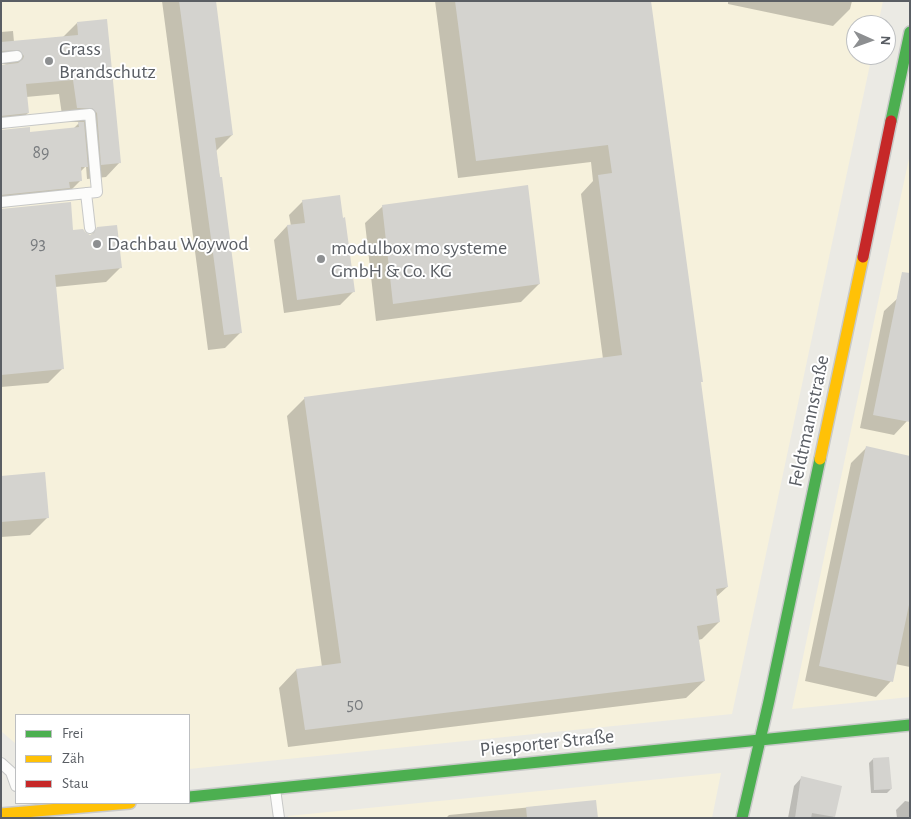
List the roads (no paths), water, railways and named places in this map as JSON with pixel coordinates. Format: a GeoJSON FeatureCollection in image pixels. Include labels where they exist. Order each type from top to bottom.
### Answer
{"type":"FeatureCollection","features":[{"type":"Feature","properties":{"kind":"street","name":"Feldtmannstraße"},"geometry":{"type":"LineString","coordinates":[[742,818],[769,701],[910,32]]}},
{"type":"Feature","properties":{"kind":"street","name":"Piesporter Straße"},"geometry":{"type":"LineString","coordinates":[[190,797],[910,725]]}},
{"type":"Feature","properties":{"kind":"street"},"geometry":{"type":"LineString","coordinates":[[1,814],[19,808],[108,804]]}},
{"type":"Feature","properties":{"kind":"lane"},"geometry":{"type":"LineString","coordinates":[[1,58],[17,56]]}},
{"type":"Feature","properties":{"kind":"lane"},"geometry":{"type":"LineString","coordinates":[[1,123],[90,114],[97,192],[1,202]]}},
{"type":"Feature","properties":{"kind":"lane"},"geometry":{"type":"LineString","coordinates":[[86,193],[90,228]]}},
{"type":"Feature","properties":{"kind":"lane"},"geometry":{"type":"LineString","coordinates":[[1,763],[11,772],[15,783]]}},
{"type":"Feature","properties":{"kind":"lane"},"geometry":{"type":"LineString","coordinates":[[275,789],[279,818]]}},
{"type":"Feature","properties":{"kind":"place","name":"Grass Brandschutz"},"geometry":{"type":"Point","coordinates":[49,61]}},
{"type":"Feature","properties":{"kind":"place","name":"Dachbau Woywod"},"geometry":{"type":"Point","coordinates":[97,244]}},
{"type":"Feature","properties":{"kind":"place","name":"modulbox mo systeme GmbH & Co. KG"},"geometry":{"type":"Point","coordinates":[321,259]}}]}
